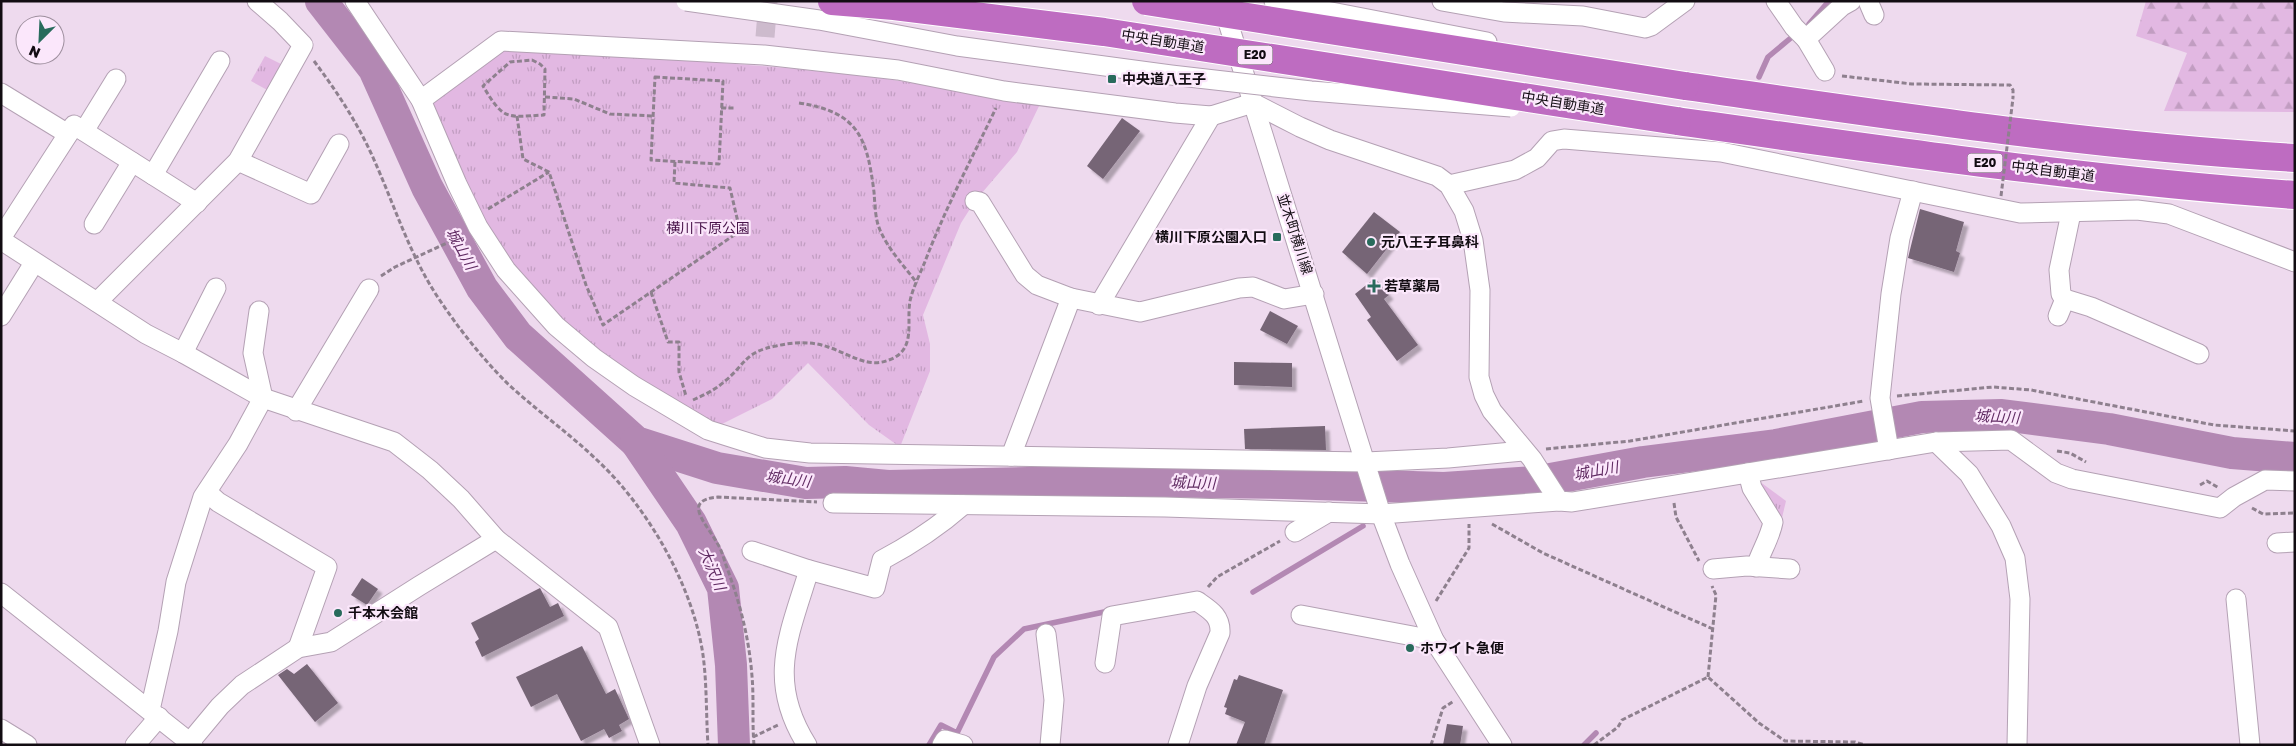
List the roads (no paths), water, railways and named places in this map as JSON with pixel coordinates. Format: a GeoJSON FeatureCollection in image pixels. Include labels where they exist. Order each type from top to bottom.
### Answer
{"type":"FeatureCollection","features":[{"type":"Feature","properties":{"kind":"highway","name":"中央自動車道"},"geometry":{"type":"LineString","coordinates":[[832,1],[894,6],[1104,32],[1677,121],[2016,167],[2194,188],[2295,195]]}},
{"type":"Feature","properties":{"kind":"highway"},"geometry":{"type":"LineString","coordinates":[[1146,1],[1685,86],[1910,118],[2056,137],[2218,154],[2295,158]]}},
{"type":"Feature","properties":{"kind":"street"},"geometry":{"type":"LineString","coordinates":[[97,302],[238,161],[304,45],[257,1]]}},
{"type":"Feature","properties":{"kind":"street"},"geometry":{"type":"LineString","coordinates":[[355,1],[421,100],[474,219],[506,270],[531,300],[576,343],[634,386],[708,430],[739,442],[788,452],[1366,464],[1527,455]]}},
{"type":"Feature","properties":{"kind":"street"},"geometry":{"type":"LineString","coordinates":[[686,1],[819,20],[957,46],[1171,75],[1311,91],[1677,121]]}},
{"type":"Feature","properties":{"kind":"street","name":"並木町横川線"},"geometry":{"type":"LineString","coordinates":[[1221,1],[1380,510]]}},
{"type":"Feature","properties":{"kind":"street"},"geometry":{"type":"LineString","coordinates":[[1274,1],[1446,34],[1685,86]]}},
{"type":"Feature","properties":{"kind":"street"},"geometry":{"type":"LineString","coordinates":[[1442,1],[1504,12],[1587,8],[1645,28],[1651,26],[1685,1]]}},
{"type":"Feature","properties":{"kind":"street"},"geometry":{"type":"LineString","coordinates":[[1776,1],[1794,27],[1806,39],[1824,71]]}},
{"type":"Feature","properties":{"kind":"street"},"geometry":{"type":"LineString","coordinates":[[1806,39],[1842,6],[1851,1]]}},
{"type":"Feature","properties":{"kind":"street"},"geometry":{"type":"LineString","coordinates":[[421,100],[500,41],[765,46],[898,70],[1004,92],[1110,106],[1211,116],[1253,103],[1322,137],[1430,173],[1449,185],[1464,211],[1473,240],[1480,290],[1479,377],[1484,395],[1492,411],[1557,497]]}},
{"type":"Feature","properties":{"kind":"street"},"geometry":{"type":"LineString","coordinates":[[153,175],[220,61]]}},
{"type":"Feature","properties":{"kind":"street"},"geometry":{"type":"LineString","coordinates":[[116,79],[76,132],[1,239],[34,263],[146,334],[263,398],[296,411],[394,442],[430,470],[461,499],[496,540],[608,627],[650,745]]}},
{"type":"Feature","properties":{"kind":"street"},"geometry":{"type":"LineString","coordinates":[[1,93],[132,162],[197,203]]}},
{"type":"Feature","properties":{"kind":"street"},"geometry":{"type":"LineString","coordinates":[[1098,305],[1211,116]]}},
{"type":"Feature","properties":{"kind":"street"},"geometry":{"type":"LineString","coordinates":[[1449,185],[1515,170],[1537,158],[1552,141],[1564,139],[1721,152],[2020,213],[2137,210],[2169,214],[2295,262]]}},
{"type":"Feature","properties":{"kind":"street"},"geometry":{"type":"LineString","coordinates":[[238,161],[311,194],[340,144]]}},
{"type":"Feature","properties":{"kind":"street"},"geometry":{"type":"LineString","coordinates":[[94,224],[132,162]]}},
{"type":"Feature","properties":{"kind":"street"},"geometry":{"type":"LineString","coordinates":[[1888,446],[1881,400],[1891,294],[1900,238],[1913,190]]}},
{"type":"Feature","properties":{"kind":"street"},"geometry":{"type":"LineString","coordinates":[[975,201],[980,202],[1025,275],[1037,285],[1071,298],[1140,312],[1239,288],[1253,287],[1284,299],[1314,294]]}},
{"type":"Feature","properties":{"kind":"street"},"geometry":{"type":"LineString","coordinates":[[2072,213],[2059,270],[2062,307],[2091,307],[2200,354]]}},
{"type":"Feature","properties":{"kind":"street"},"geometry":{"type":"LineString","coordinates":[[1,316],[34,263]]}},
{"type":"Feature","properties":{"kind":"street"},"geometry":{"type":"LineString","coordinates":[[183,353],[216,288]]}},
{"type":"Feature","properties":{"kind":"street"},"geometry":{"type":"LineString","coordinates":[[296,411],[369,289]]}},
{"type":"Feature","properties":{"kind":"street"},"geometry":{"type":"LineString","coordinates":[[1011,456],[1071,298]]}},
{"type":"Feature","properties":{"kind":"street"},"geometry":{"type":"LineString","coordinates":[[134,745],[154,714],[176,582],[203,498],[238,444],[263,398],[253,353],[259,311]]}},
{"type":"Feature","properties":{"kind":"street"},"geometry":{"type":"LineString","coordinates":[[833,503],[1165,507],[1329,512],[1380,510],[1469,513],[1557,497],[1572,502],[1748,473],[1888,446],[1936,442],[2011,440],[2056,472],[2072,479],[2220,508],[2234,497],[2265,480],[2295,481]]}},
{"type":"Feature","properties":{"kind":"street"},"geometry":{"type":"LineString","coordinates":[[1936,442],[1969,474],[2001,526],[2015,558],[2020,599],[2018,745]]}},
{"type":"Feature","properties":{"kind":"street"},"geometry":{"type":"LineString","coordinates":[[1748,473],[1752,488],[1773,522],[1771,534],[1760,552],[1756,567]]}},
{"type":"Feature","properties":{"kind":"street"},"geometry":{"type":"LineString","coordinates":[[207,492],[218,502],[327,567],[298,648]]}},
{"type":"Feature","properties":{"kind":"street"},"geometry":{"type":"LineString","coordinates":[[752,551],[809,570],[875,588],[882,560],[917,541],[945,521],[963,505]]}},
{"type":"Feature","properties":{"kind":"street"},"geometry":{"type":"LineString","coordinates":[[1380,510],[1400,564],[1434,640],[1502,745]]}},
{"type":"Feature","properties":{"kind":"street"},"geometry":{"type":"LineString","coordinates":[[1296,532],[1329,512]]}},
{"type":"Feature","properties":{"kind":"street"},"geometry":{"type":"LineString","coordinates":[[1,593],[192,743],[220,706],[242,686],[298,648],[331,642],[418,586],[496,540]]}},
{"type":"Feature","properties":{"kind":"street"},"geometry":{"type":"LineString","coordinates":[[1708,572],[1756,567],[1790,569]]}},
{"type":"Feature","properties":{"kind":"street"},"geometry":{"type":"LineString","coordinates":[[807,745],[792,718],[785,686],[784,654],[809,570]]}},
{"type":"Feature","properties":{"kind":"street"},"geometry":{"type":"LineString","coordinates":[[2236,599],[2250,745]]}},
{"type":"Feature","properties":{"kind":"street"},"geometry":{"type":"LineString","coordinates":[[1105,663],[1112,616],[1197,601],[1216,615],[1221,623],[1220,633],[1197,686],[1178,745]]}},
{"type":"Feature","properties":{"kind":"street"},"geometry":{"type":"LineString","coordinates":[[1301,615],[1434,640]]}},
{"type":"Feature","properties":{"kind":"street"},"geometry":{"type":"LineString","coordinates":[[1046,634],[1054,700],[1050,745]]}},
{"type":"Feature","properties":{"kind":"street"},"geometry":{"type":"LineString","coordinates":[[1,728],[27,745]]}},
{"type":"Feature","properties":{"kind":"street"},"geometry":{"type":"LineString","coordinates":[[942,745],[945,740],[963,745]]}},
{"type":"Feature","properties":{"kind":"waterway","name":"城山川"},"geometry":{"type":"LineString","coordinates":[[321,1],[374,69],[427,187],[482,288],[518,336],[636,442],[717,468],[806,483],[845,482],[888,486],[1122,481],[1284,483],[1444,488],[1534,482],[1643,462],[1776,445],[1922,417],[2002,415],[2109,429],[2232,453],[2295,458]]}},
{"type":"Feature","properties":{"kind":"waterway"},"geometry":{"type":"LineString","coordinates":[[1809,24],[1829,1]]}},
{"type":"Feature","properties":{"kind":"waterway"},"geometry":{"type":"LineString","coordinates":[[1759,77],[1768,57],[1792,37]]}},
{"type":"Feature","properties":{"kind":"waterway","name":"大沢川"},"geometry":{"type":"LineString","coordinates":[[636,442],[691,523],[723,588],[731,665],[734,745]]}},
{"type":"Feature","properties":{"kind":"waterway"},"geometry":{"type":"LineString","coordinates":[[1253,592],[1363,526]]}},
{"type":"Feature","properties":{"kind":"waterway"},"geometry":{"type":"LineString","coordinates":[[929,745],[941,725],[957,733],[994,657],[1024,629],[1104,612]]}},
{"type":"Feature","properties":{"kind":"waterway"},"geometry":{"type":"LineString","coordinates":[[1584,745],[1596,733]]}},
{"type":"Feature","properties":{"kind":"tunnel"},"geometry":{"type":"LineString","coordinates":[[765,37],[768,1]]}},
{"type":"Feature","properties":{"kind":"place","name":"中央道八王子"},"geometry":{"type":"Point","coordinates":[1112,79]}},
{"type":"Feature","properties":{"kind":"place","name":"横川下原公園入口"},"geometry":{"type":"Point","coordinates":[1277,237]}},
{"type":"Feature","properties":{"kind":"place","name":"元八王子耳鼻科"},"geometry":{"type":"Point","coordinates":[1371,242]}},
{"type":"Feature","properties":{"kind":"place","name":"若草薬局"},"geometry":{"type":"Point","coordinates":[1374,286]}},
{"type":"Feature","properties":{"kind":"place","name":"千本木会館"},"geometry":{"type":"Point","coordinates":[338,613]}},
{"type":"Feature","properties":{"kind":"place","name":"ホワイト急便"},"geometry":{"type":"Point","coordinates":[1410,648]}},
{"type":"Feature","properties":{"kind":"park label","name":"横川下原公園"},"geometry":{"type":"Point","coordinates":[708,228]}}]}
